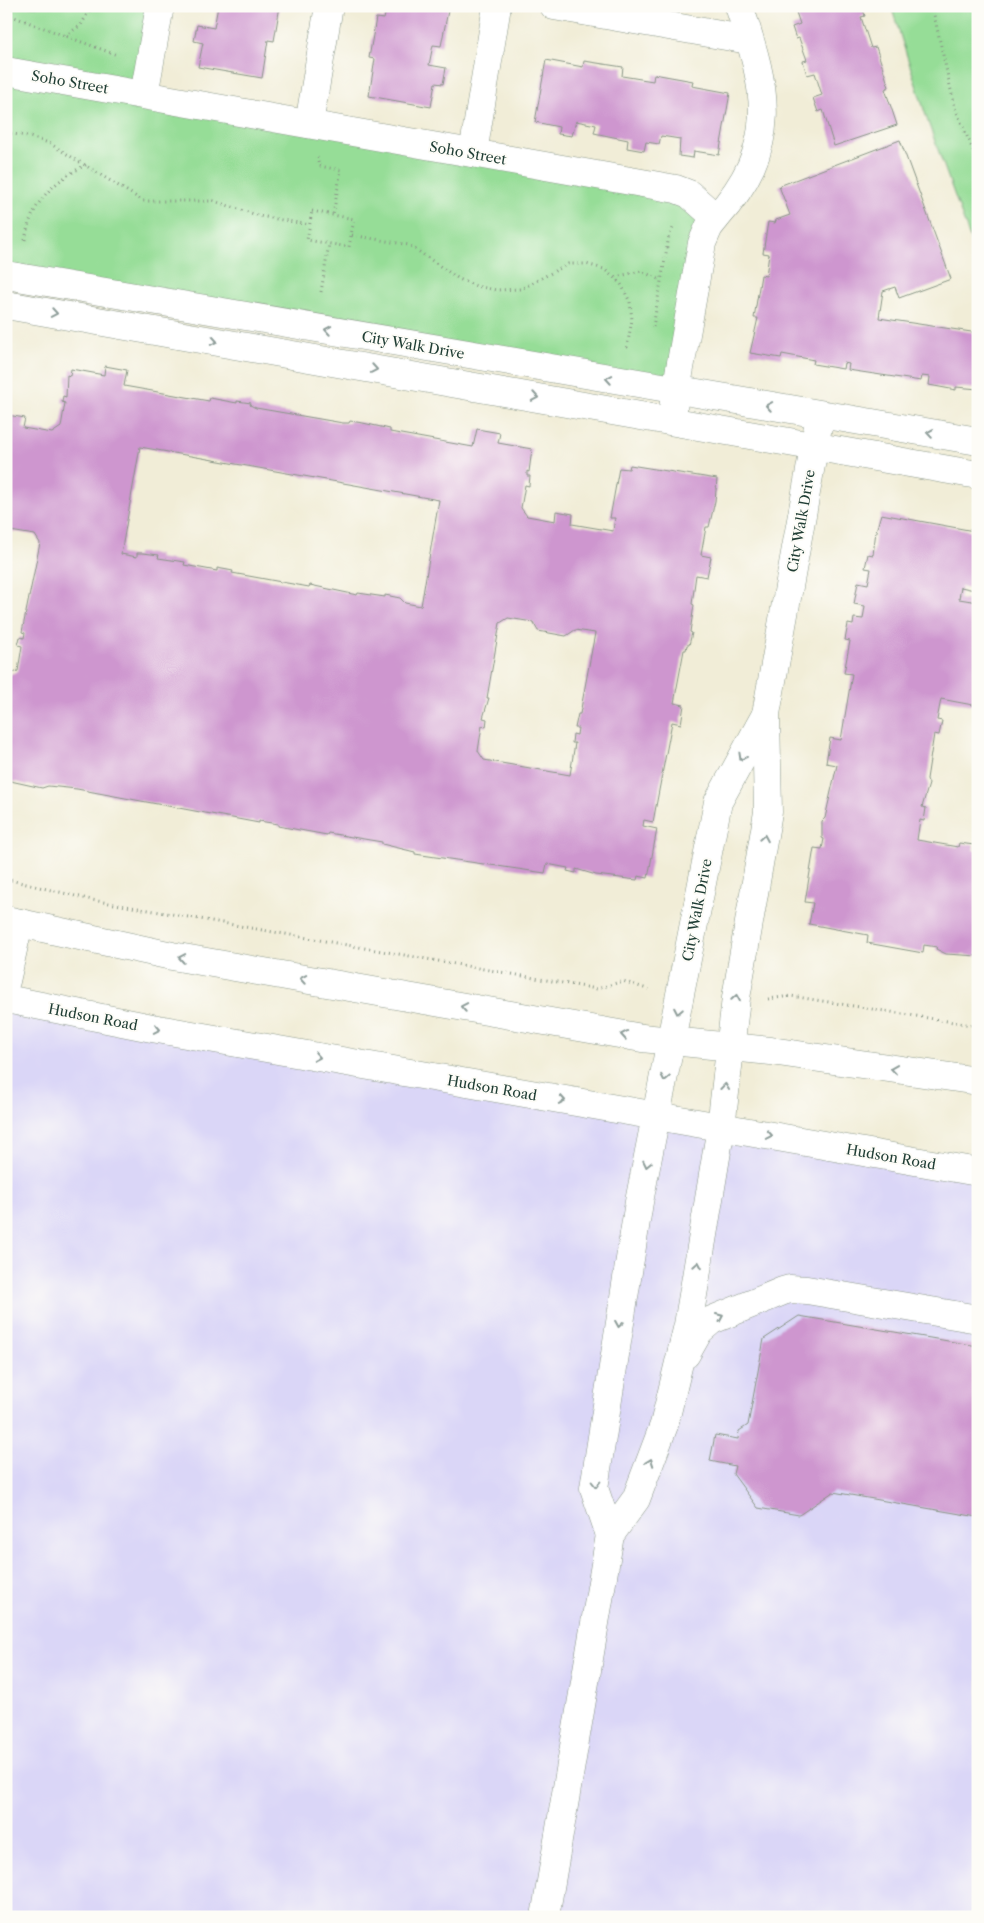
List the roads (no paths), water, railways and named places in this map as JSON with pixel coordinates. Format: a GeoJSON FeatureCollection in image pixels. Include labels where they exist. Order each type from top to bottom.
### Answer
{"type":"FeatureCollection","features":[{"type":"Feature","properties":{"kind":"street"},"geometry":{"type":"LineString","coordinates":[[144,95],[160,6]]}},
{"type":"Feature","properties":{"kind":"street"},"geometry":{"type":"LineString","coordinates":[[308,124],[329,6]]}},
{"type":"Feature","properties":{"kind":"street"},"geometry":{"type":"LineString","coordinates":[[473,153],[497,6]]}},
{"type":"Feature","properties":{"kind":"street"},"geometry":{"type":"LineString","coordinates":[[554,6],[665,16],[749,40]]}},
{"type":"Feature","properties":{"kind":"street"},"geometry":{"type":"LineString","coordinates":[[671,420],[702,243],[708,227],[740,189],[758,148],[763,99],[758,67],[738,6]]}},
{"type":"Feature","properties":{"kind":"street","name":"Soho Street"},"geometry":{"type":"LineString","coordinates":[[6,72],[676,189],[690,194],[716,218]]}},
{"type":"Feature","properties":{"kind":"street","name":"City Walk Drive"},"geometry":{"type":"LineString","coordinates":[[6,274],[978,441]]}},
{"type":"Feature","properties":{"kind":"street"},"geometry":{"type":"LineString","coordinates":[[6,305],[978,475]]}},
{"type":"Feature","properties":{"kind":"street","name":"City Walk Drive"},"geometry":{"type":"LineString","coordinates":[[679,1366],[720,1127],[730,1046],[768,812],[766,714],[820,415]]}},
{"type":"Feature","properties":{"kind":"street","name":"City Walk Drive"},"geometry":{"type":"LineString","coordinates":[[610,1536],[594,1488],[639,1202],[718,802],[766,714]]}},
{"type":"Feature","properties":{"kind":"street"},"geometry":{"type":"LineString","coordinates":[[6,981],[13,922],[172,956],[642,1038],[771,1050],[978,1081]]}},
{"type":"Feature","properties":{"kind":"street","name":"Hudson Road"},"geometry":{"type":"LineString","coordinates":[[6,999],[152,1028],[978,1172]]}},
{"type":"Feature","properties":{"kind":"street"},"geometry":{"type":"LineString","coordinates":[[545,1917],[610,1536],[636,1498],[664,1425],[679,1366],[695,1337],[706,1324],[790,1288],[866,1299],[978,1319]]}}]}
